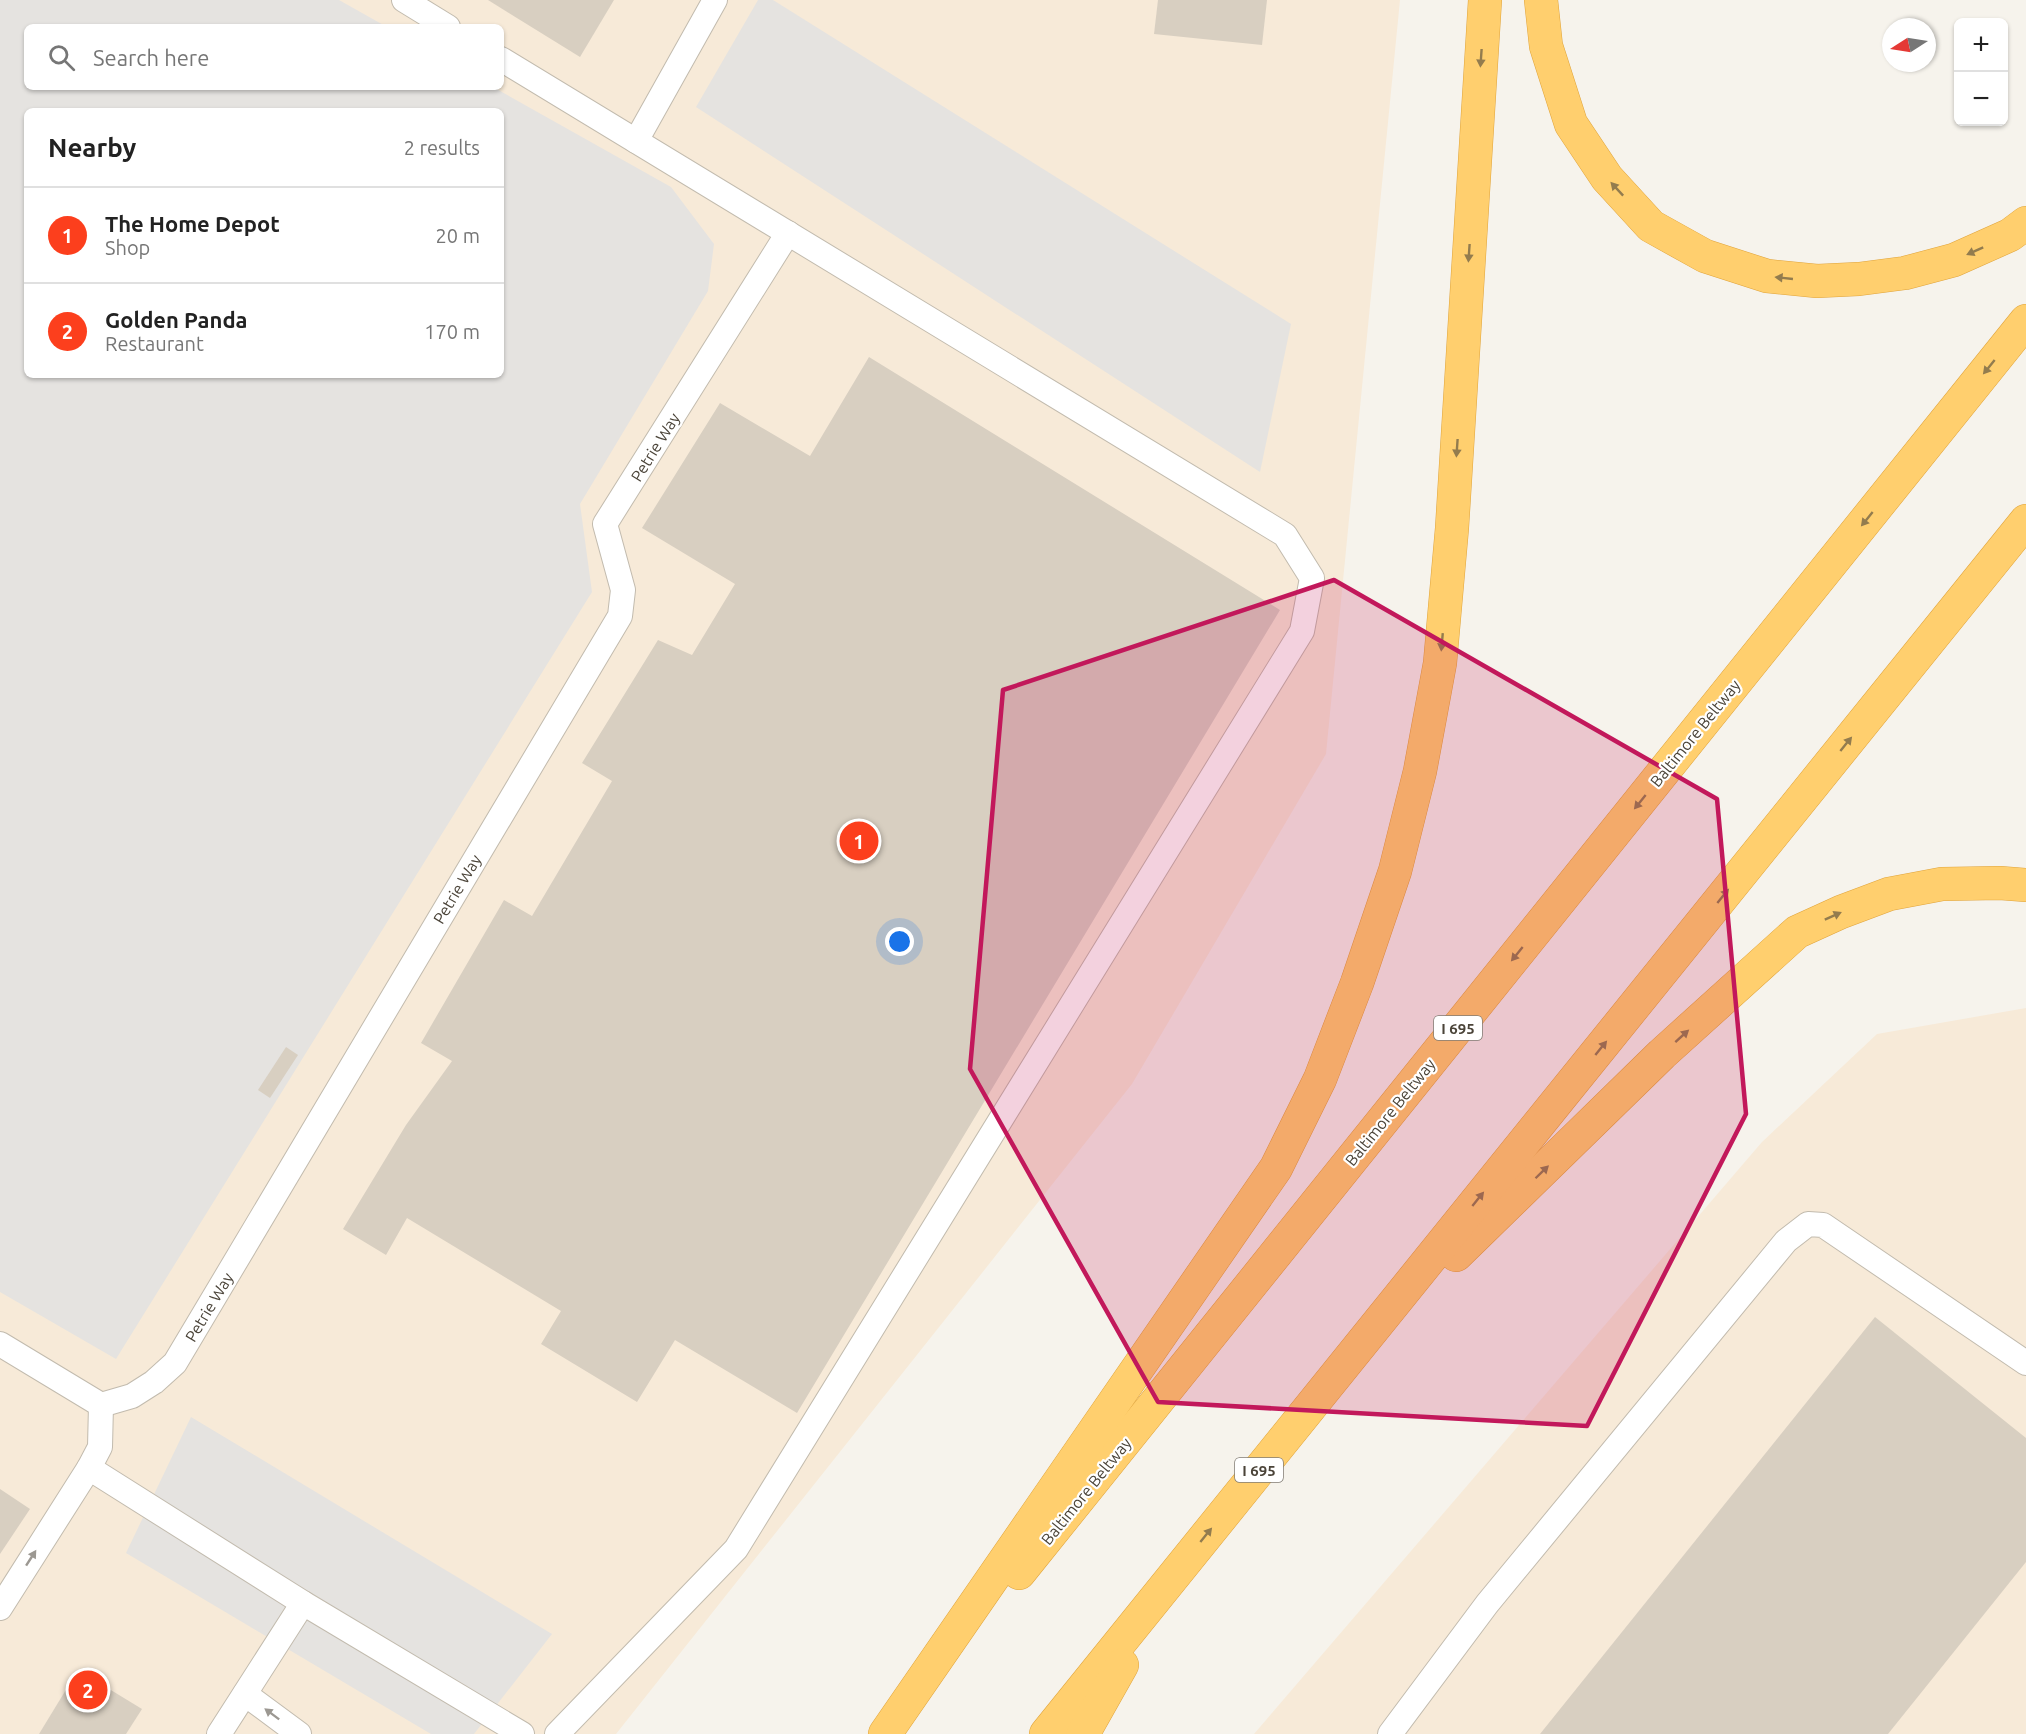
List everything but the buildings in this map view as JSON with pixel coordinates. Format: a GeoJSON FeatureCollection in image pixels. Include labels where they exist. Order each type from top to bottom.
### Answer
{"type":"FeatureCollection","features":[{"type":"Feature","properties":{"kind":"highway"},"geometry":{"type":"LineString","coordinates":[[885,1734],[1276,1168],[1320,1079],[1357,983],[1395,871],[1420,771],[1440,663],[1452,528],[1485,0]]}},
{"type":"Feature","properties":{"kind":"highway"},"geometry":{"type":"LineString","coordinates":[[1541,0],[1546,46],[1571,124],[1606,178],[1651,226],[1705,256],[1767,276],[1817,281],[1859,279],[1905,273],[1954,260],[2010,235],[2026,223]]}},
{"type":"Feature","properties":{"kind":"highway","name":"Baltimore Beltway"},"geometry":{"type":"LineString","coordinates":[[890,1734],[2026,321]]}},
{"type":"Feature","properties":{"kind":"highway","name":"I 695"},"geometry":{"type":"LineString","coordinates":[[1046,1734],[2026,520]]}},
{"type":"Feature","properties":{"kind":"highway"},"geometry":{"type":"LineString","coordinates":[[1350,1359],[1662,1054],[1797,932],[1841,912],[1890,894],[1942,884],[2026,885]]}},
{"type":"Feature","properties":{"kind":"highway"},"geometry":{"type":"LineString","coordinates":[[1083,1734],[1169,1580]]}},
{"type":"Feature","properties":{"kind":"lane"},"geometry":{"type":"LineString","coordinates":[[404,0],[443,24]]}},
{"type":"Feature","properties":{"kind":"lane"},"geometry":{"type":"LineString","coordinates":[[636,141],[715,0]]}},
{"type":"Feature","properties":{"kind":"lane"},"geometry":{"type":"LineString","coordinates":[[504,61],[1285,536],[1312,578],[1302,631],[736,1549],[558,1734]]}},
{"type":"Feature","properties":{"kind":"lane","name":"Petrie Way"},"geometry":{"type":"LineString","coordinates":[[101,1405],[132,1396],[154,1382],[175,1362],[620,616],[623,590],[605,524],[788,233]]}},
{"type":"Feature","properties":{"kind":"lane"},"geometry":{"type":"LineString","coordinates":[[1390,1734],[1487,1604],[1786,1241],[1808,1224],[1823,1225],[2026,1363]]}},
{"type":"Feature","properties":{"kind":"lane"},"geometry":{"type":"LineString","coordinates":[[0,1344],[101,1405],[100,1447],[0,1608]]}},
{"type":"Feature","properties":{"kind":"lane"},"geometry":{"type":"LineString","coordinates":[[89,1468],[303,1603],[522,1734]]}},
{"type":"Feature","properties":{"kind":"lane"},"geometry":{"type":"LineString","coordinates":[[219,1734],[303,1603]]}},
{"type":"Feature","properties":{"kind":"lane"},"geometry":{"type":"LineString","coordinates":[[245,1694],[298,1734]]}},
{"type":"Feature","properties":{"kind":"highlighted area"},"geometry":{"type":"Polygon","coordinates":[[[1334,580],[1717,799],[1746,1114],[1587,1426],[1158,1402],[970,1069],[1003,690],[1334,580]]]}},
{"type":"Feature","properties":{"kind":"shaded area"},"geometry":{"type":"Polygon","coordinates":[[[0,0],[1400,0],[1326,754],[1132,1084],[616,1734],[0,1734],[0,0]]]}},
{"type":"Feature","properties":{"kind":"shaded area"},"geometry":{"type":"Polygon","coordinates":[[[0,0],[339,0],[382,24],[24,24],[24,90],[498,90],[671,187],[714,244],[708,291],[580,504],[592,592],[116,1359],[0,1292],[0,0]]]}},
{"type":"Feature","properties":{"kind":"shaded area"},"geometry":{"type":"Polygon","coordinates":[[[758,0],[773,0],[1291,324],[1260,472],[696,107],[758,0]]]}},
{"type":"Feature","properties":{"kind":"shaded area"},"geometry":{"type":"Polygon","coordinates":[[[2026,1008],[2026,1734],[1254,1734],[1762,1142],[1877,1034],[2026,1008]]]}},
{"type":"Feature","properties":{"kind":"shaded area"},"geometry":{"type":"Polygon","coordinates":[[[191,1417],[552,1634],[474,1734],[431,1734],[126,1553],[191,1417]]]}},
{"type":"Feature","properties":{"kind":"place","name":"The Home Depot"},"geometry":{"type":"Point","coordinates":[859,841]}},
{"type":"Feature","properties":{"kind":"place","name":"Golden Panda"},"geometry":{"type":"Point","coordinates":[88,1690]}}]}
